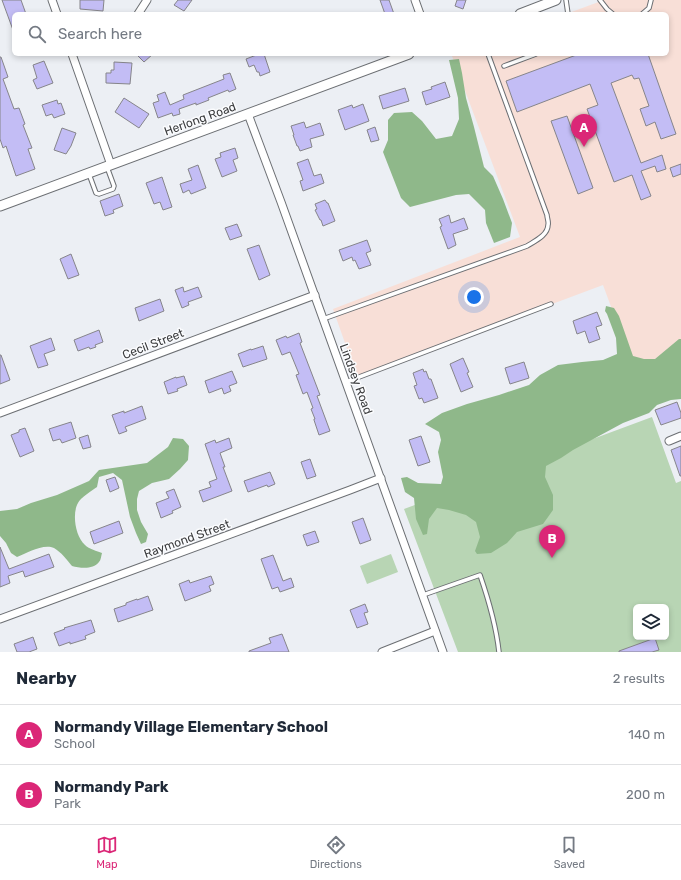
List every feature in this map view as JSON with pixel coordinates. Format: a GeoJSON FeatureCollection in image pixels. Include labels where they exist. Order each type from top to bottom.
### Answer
{"type":"FeatureCollection","features":[{"type":"Feature","properties":{"kind":"street"},"geometry":{"type":"LineString","coordinates":[[52,0],[56,12]]}},
{"type":"Feature","properties":{"kind":"street"},"geometry":{"type":"LineString","coordinates":[[139,12],[147,0]]}},
{"type":"Feature","properties":{"kind":"street"},"geometry":{"type":"LineString","coordinates":[[415,0],[419,12]]}},
{"type":"Feature","properties":{"kind":"street"},"geometry":{"type":"LineString","coordinates":[[525,12],[556,0]]}},
{"type":"Feature","properties":{"kind":"street"},"geometry":{"type":"LineString","coordinates":[[73,56],[109,166]]}},
{"type":"Feature","properties":{"kind":"street","name":"Herlong Road"},"geometry":{"type":"LineString","coordinates":[[0,206],[404,56]]}},
{"type":"Feature","properties":{"kind":"street","name":"Lindsey Road"},"geometry":{"type":"LineString","coordinates":[[248,114],[315,295],[443,652]]}},
{"type":"Feature","properties":{"kind":"street","name":"Cecil Street"},"geometry":{"type":"LineString","coordinates":[[0,413],[315,295]]}},
{"type":"Feature","properties":{"kind":"street"},"geometry":{"type":"LineString","coordinates":[[669,441],[681,436]]}},
{"type":"Feature","properties":{"kind":"street","name":"Raymond Street"},"geometry":{"type":"LineString","coordinates":[[0,618],[380,478]]}},
{"type":"Feature","properties":{"kind":"street"},"geometry":{"type":"LineString","coordinates":[[382,652],[435,631]]}},
{"type":"Feature","properties":{"kind":"lane"},"geometry":{"type":"LineString","coordinates":[[566,0],[568,12]]}},
{"type":"Feature","properties":{"kind":"lane"},"geometry":{"type":"LineString","coordinates":[[600,0],[611,12]]}},
{"type":"Feature","properties":{"kind":"lane"},"geometry":{"type":"LineString","coordinates":[[644,12],[649,8],[651,0]]}},
{"type":"Feature","properties":{"kind":"lane"},"geometry":{"type":"LineString","coordinates":[[323,319],[527,246],[544,235],[548,226],[547,215],[489,56]]}},
{"type":"Feature","properties":{"kind":"lane"},"geometry":{"type":"LineString","coordinates":[[504,66],[531,56]]}},
{"type":"Feature","properties":{"kind":"lane"},"geometry":{"type":"LineString","coordinates":[[89,173],[96,193],[99,194],[113,190],[114,186],[109,166]]}},
{"type":"Feature","properties":{"kind":"lane"},"geometry":{"type":"LineString","coordinates":[[346,382],[552,304]]}},
{"type":"Feature","properties":{"kind":"lane"},"geometry":{"type":"LineString","coordinates":[[422,595],[480,575],[492,611],[499,652]]}},
{"type":"Feature","properties":{"kind":"shaded area"},"geometry":{"type":"Polygon","coordinates":[[[604,0],[681,0],[681,391],[647,404],[603,285],[357,377],[333,309],[520,237],[452,56],[669,56],[669,12],[571,12],[604,0]]]}},
{"type":"Feature","properties":{"kind":"green space"},"geometry":{"type":"Polygon","coordinates":[[[459,59],[466,98],[484,167],[493,176],[512,223],[510,237],[494,243],[486,223],[485,210],[469,194],[456,195],[410,207],[401,198],[383,152],[388,140],[388,120],[394,113],[412,112],[422,121],[436,139],[452,136],[459,119],[458,98],[449,60],[459,59]]]}},
{"type":"Feature","properties":{"kind":"green space"},"geometry":{"type":"Polygon","coordinates":[[[606,306],[614,308],[619,316],[633,356],[644,359],[655,359],[679,339],[681,339],[681,399],[671,400],[657,405],[649,413],[623,423],[546,466],[545,477],[553,495],[553,510],[543,524],[517,532],[507,543],[491,553],[477,554],[475,551],[480,537],[476,522],[466,515],[449,510],[437,508],[429,519],[427,534],[423,535],[416,519],[414,498],[405,492],[401,478],[407,477],[418,483],[441,484],[443,477],[438,452],[441,440],[439,432],[425,424],[442,413],[529,385],[540,375],[558,365],[603,360],[617,354],[616,338],[605,311],[606,306]]]}},
{"type":"Feature","properties":{"kind":"green space"},"geometry":{"type":"Polygon","coordinates":[[[652,417],[676,483],[681,481],[681,652],[458,652],[404,509],[652,417]]]}},
{"type":"Feature","properties":{"kind":"green space"},"geometry":{"type":"Polygon","coordinates":[[[173,438],[183,439],[189,446],[188,460],[169,479],[152,483],[139,491],[137,510],[141,522],[148,534],[146,542],[141,544],[130,517],[122,480],[113,473],[99,477],[97,487],[81,499],[76,507],[75,518],[79,536],[89,548],[102,553],[100,561],[96,565],[82,568],[72,566],[64,556],[54,548],[50,547],[35,549],[17,557],[11,553],[6,543],[0,536],[0,511],[17,509],[57,495],[89,481],[99,470],[147,463],[168,447],[173,438]]]}},
{"type":"Feature","properties":{"kind":"green space"},"geometry":{"type":"Polygon","coordinates":[[[391,554],[398,572],[367,584],[360,566],[391,554]]]}},
{"type":"Feature","properties":{"kind":"building"},"geometry":{"type":"Polygon","coordinates":[[[2,0],[21,0],[25,12],[12,12],[12,27],[2,0]]]}},
{"type":"Feature","properties":{"kind":"building"},"geometry":{"type":"Polygon","coordinates":[[[80,0],[104,0],[103,11],[80,9],[80,0]]]}},
{"type":"Feature","properties":{"kind":"building"},"geometry":{"type":"Polygon","coordinates":[[[178,0],[192,0],[184,11],[174,5],[178,0]]]}},
{"type":"Feature","properties":{"kind":"building"},"geometry":{"type":"Polygon","coordinates":[[[380,0],[389,0],[393,12],[384,12],[380,0]]]}},
{"type":"Feature","properties":{"kind":"building"},"geometry":{"type":"Polygon","coordinates":[[[457,0],[466,0],[463,9],[455,6],[457,0]]]}},
{"type":"Feature","properties":{"kind":"building"},"geometry":{"type":"Polygon","coordinates":[[[138,56],[151,56],[144,62],[138,56]]]}},
{"type":"Feature","properties":{"kind":"building"},"geometry":{"type":"Polygon","coordinates":[[[254,56],[265,56],[270,72],[260,76],[254,65],[249,67],[246,59],[254,56]]]}},
{"type":"Feature","properties":{"kind":"building"},"geometry":{"type":"Polygon","coordinates":[[[574,56],[649,56],[676,134],[661,139],[655,122],[646,126],[640,109],[649,106],[639,78],[634,79],[632,75],[611,83],[641,163],[662,155],[666,169],[657,172],[655,166],[641,171],[651,196],[641,200],[632,175],[614,182],[587,109],[598,105],[590,84],[517,112],[506,81],[574,56]]]}},
{"type":"Feature","properties":{"kind":"building"},"geometry":{"type":"Polygon","coordinates":[[[0,57],[8,77],[3,79],[14,109],[19,108],[25,124],[23,125],[32,148],[28,149],[35,169],[16,176],[6,146],[3,148],[0,139],[0,57]]]}},
{"type":"Feature","properties":{"kind":"building"},"geometry":{"type":"Polygon","coordinates":[[[44,61],[53,83],[37,89],[33,80],[37,78],[33,65],[44,61]]]}},
{"type":"Feature","properties":{"kind":"building"},"geometry":{"type":"Polygon","coordinates":[[[114,62],[132,63],[130,84],[106,83],[106,73],[111,73],[111,70],[114,70],[114,62]]]}},
{"type":"Feature","properties":{"kind":"building"},"geometry":{"type":"Polygon","coordinates":[[[230,73],[236,89],[229,92],[228,90],[208,98],[209,100],[196,105],[196,103],[179,109],[180,114],[173,116],[172,113],[158,118],[153,103],[159,101],[157,95],[165,92],[170,105],[184,99],[183,95],[224,79],[223,75],[230,73]]]}},
{"type":"Feature","properties":{"kind":"building"},"geometry":{"type":"Polygon","coordinates":[[[445,82],[450,97],[426,105],[422,92],[432,89],[431,87],[445,82]]]}},
{"type":"Feature","properties":{"kind":"building"},"geometry":{"type":"Polygon","coordinates":[[[405,88],[409,101],[383,109],[379,96],[405,88]]]}},
{"type":"Feature","properties":{"kind":"building"},"geometry":{"type":"Polygon","coordinates":[[[124,98],[149,114],[139,128],[115,112],[124,98]]]}},
{"type":"Feature","properties":{"kind":"building"},"geometry":{"type":"Polygon","coordinates":[[[57,100],[58,104],[61,103],[65,114],[54,118],[52,114],[46,116],[42,105],[57,100]]]}},
{"type":"Feature","properties":{"kind":"building"},"geometry":{"type":"Polygon","coordinates":[[[363,104],[369,121],[345,130],[338,110],[352,105],[353,108],[363,104]]]}},
{"type":"Feature","properties":{"kind":"building"},"geometry":{"type":"Polygon","coordinates":[[[567,116],[593,188],[578,194],[551,121],[567,116]]]}},
{"type":"Feature","properties":{"kind":"building"},"geometry":{"type":"Polygon","coordinates":[[[304,122],[306,128],[320,123],[324,135],[310,139],[312,147],[300,151],[291,126],[304,122]]]}},
{"type":"Feature","properties":{"kind":"building"},"geometry":{"type":"Polygon","coordinates":[[[375,127],[379,140],[371,142],[367,130],[375,127]]]}},
{"type":"Feature","properties":{"kind":"building"},"geometry":{"type":"Polygon","coordinates":[[[62,128],[76,133],[66,154],[54,150],[62,128]]]}},
{"type":"Feature","properties":{"kind":"building"},"geometry":{"type":"Polygon","coordinates":[[[235,148],[238,158],[233,160],[237,171],[222,177],[215,159],[221,157],[220,153],[235,148]]]}},
{"type":"Feature","properties":{"kind":"building"},"geometry":{"type":"Polygon","coordinates":[[[308,159],[314,176],[321,174],[324,183],[303,191],[300,181],[303,180],[297,163],[308,159]]]}},
{"type":"Feature","properties":{"kind":"building"},"geometry":{"type":"Polygon","coordinates":[[[681,164],[681,174],[673,177],[670,168],[681,164]]]}},
{"type":"Feature","properties":{"kind":"building"},"geometry":{"type":"Polygon","coordinates":[[[198,165],[206,188],[191,194],[189,190],[183,193],[180,184],[192,180],[188,169],[198,165]]]}},
{"type":"Feature","properties":{"kind":"building"},"geometry":{"type":"Polygon","coordinates":[[[162,177],[172,207],[163,210],[160,202],[154,204],[146,183],[162,177]]]}},
{"type":"Feature","properties":{"kind":"building"},"geometry":{"type":"Polygon","coordinates":[[[119,194],[123,206],[113,210],[114,213],[105,216],[100,201],[119,194]]]}},
{"type":"Feature","properties":{"kind":"building"},"geometry":{"type":"Polygon","coordinates":[[[325,200],[328,203],[335,221],[323,226],[315,210],[317,209],[315,204],[325,200]]]}},
{"type":"Feature","properties":{"kind":"building"},"geometry":{"type":"Polygon","coordinates":[[[449,215],[451,223],[464,218],[468,229],[453,234],[456,245],[448,249],[440,227],[442,226],[439,219],[449,215]]]}},
{"type":"Feature","properties":{"kind":"building"},"geometry":{"type":"Polygon","coordinates":[[[237,224],[242,236],[230,240],[225,228],[237,224]]]}},
{"type":"Feature","properties":{"kind":"building"},"geometry":{"type":"Polygon","coordinates":[[[367,240],[371,251],[366,253],[371,265],[359,269],[352,257],[343,261],[339,250],[367,240]]]}},
{"type":"Feature","properties":{"kind":"building"},"geometry":{"type":"Polygon","coordinates":[[[259,245],[270,275],[259,280],[247,249],[259,245]]]}},
{"type":"Feature","properties":{"kind":"building"},"geometry":{"type":"Polygon","coordinates":[[[71,254],[79,275],[68,279],[60,259],[71,254]]]}},
{"type":"Feature","properties":{"kind":"building"},"geometry":{"type":"Polygon","coordinates":[[[183,287],[184,292],[198,287],[202,297],[188,302],[189,305],[182,308],[175,290],[183,287]]]}},
{"type":"Feature","properties":{"kind":"building"},"geometry":{"type":"Polygon","coordinates":[[[160,299],[164,311],[139,321],[135,308],[160,299]]]}},
{"type":"Feature","properties":{"kind":"building"},"geometry":{"type":"Polygon","coordinates":[[[597,312],[602,325],[596,327],[600,339],[589,343],[585,331],[577,334],[573,321],[597,312]]]}},
{"type":"Feature","properties":{"kind":"building"},"geometry":{"type":"Polygon","coordinates":[[[99,330],[103,342],[95,345],[96,347],[90,349],[89,347],[78,351],[74,340],[99,330]]]}},
{"type":"Feature","properties":{"kind":"building"},"geometry":{"type":"Polygon","coordinates":[[[299,333],[302,342],[300,343],[320,395],[317,396],[330,431],[319,435],[311,409],[313,408],[307,392],[303,394],[296,375],[299,374],[290,352],[282,355],[276,340],[286,336],[287,338],[299,333]]]}},
{"type":"Feature","properties":{"kind":"building"},"geometry":{"type":"Polygon","coordinates":[[[51,338],[55,350],[44,354],[48,365],[38,368],[30,346],[51,338]]]}},
{"type":"Feature","properties":{"kind":"building"},"geometry":{"type":"Polygon","coordinates":[[[263,346],[267,359],[243,367],[238,354],[263,346]]]}},
{"type":"Feature","properties":{"kind":"building"},"geometry":{"type":"Polygon","coordinates":[[[0,355],[10,380],[0,384],[0,355]]]}},
{"type":"Feature","properties":{"kind":"building"},"geometry":{"type":"Polygon","coordinates":[[[463,358],[473,387],[461,392],[450,364],[463,358]]]}},
{"type":"Feature","properties":{"kind":"building"},"geometry":{"type":"Polygon","coordinates":[[[524,362],[529,378],[510,384],[505,368],[524,362]]]}},
{"type":"Feature","properties":{"kind":"building"},"geometry":{"type":"Polygon","coordinates":[[[423,369],[424,372],[426,371],[429,379],[431,379],[438,398],[424,403],[422,398],[419,399],[414,386],[417,385],[413,373],[423,369]]]}},
{"type":"Feature","properties":{"kind":"building"},"geometry":{"type":"Polygon","coordinates":[[[232,371],[237,383],[229,386],[231,391],[224,394],[222,388],[209,393],[205,381],[232,371]]]}},
{"type":"Feature","properties":{"kind":"building"},"geometry":{"type":"Polygon","coordinates":[[[184,376],[187,385],[177,389],[178,391],[168,394],[164,382],[176,377],[184,376]]]}},
{"type":"Feature","properties":{"kind":"building"},"geometry":{"type":"Polygon","coordinates":[[[677,402],[681,413],[681,418],[661,425],[655,410],[677,402]]]}},
{"type":"Feature","properties":{"kind":"building"},"geometry":{"type":"Polygon","coordinates":[[[142,406],[146,419],[125,427],[127,431],[119,434],[112,415],[124,411],[124,413],[142,406]]]}},
{"type":"Feature","properties":{"kind":"building"},"geometry":{"type":"Polygon","coordinates":[[[71,422],[76,438],[62,443],[60,439],[53,441],[49,429],[71,422]]]}},
{"type":"Feature","properties":{"kind":"building"},"geometry":{"type":"Polygon","coordinates":[[[25,428],[34,451],[20,457],[11,435],[25,428]]]}},
{"type":"Feature","properties":{"kind":"building"},"geometry":{"type":"Polygon","coordinates":[[[88,435],[91,447],[83,449],[79,438],[88,435]]]}},
{"type":"Feature","properties":{"kind":"building"},"geometry":{"type":"Polygon","coordinates":[[[421,436],[430,462],[418,466],[409,440],[421,436]]]}},
{"type":"Feature","properties":{"kind":"building"},"geometry":{"type":"Polygon","coordinates":[[[229,438],[232,448],[220,453],[225,467],[223,467],[232,491],[203,502],[199,491],[211,487],[209,482],[217,479],[205,444],[215,440],[216,443],[229,438]]]}},
{"type":"Feature","properties":{"kind":"building"},"geometry":{"type":"Polygon","coordinates":[[[681,446],[681,476],[680,476],[671,450],[681,446]]]}},
{"type":"Feature","properties":{"kind":"building"},"geometry":{"type":"Polygon","coordinates":[[[310,459],[316,476],[307,479],[301,462],[310,459]]]}},
{"type":"Feature","properties":{"kind":"building"},"geometry":{"type":"Polygon","coordinates":[[[270,472],[275,484],[268,487],[267,485],[248,492],[244,481],[270,472]]]}},
{"type":"Feature","properties":{"kind":"building"},"geometry":{"type":"Polygon","coordinates":[[[115,477],[119,488],[110,492],[106,480],[115,477]]]}},
{"type":"Feature","properties":{"kind":"building"},"geometry":{"type":"Polygon","coordinates":[[[174,489],[181,507],[172,511],[173,513],[161,518],[156,503],[169,498],[166,492],[174,489]]]}},
{"type":"Feature","properties":{"kind":"building"},"geometry":{"type":"Polygon","coordinates":[[[363,518],[371,540],[360,544],[352,522],[363,518]]]}},
{"type":"Feature","properties":{"kind":"building"},"geometry":{"type":"Polygon","coordinates":[[[119,521],[123,533],[94,544],[90,532],[119,521]]]}},
{"type":"Feature","properties":{"kind":"building"},"geometry":{"type":"Polygon","coordinates":[[[315,531],[319,542],[307,546],[303,535],[315,531]]]}},
{"type":"Feature","properties":{"kind":"building"},"geometry":{"type":"Polygon","coordinates":[[[0,547],[9,569],[49,554],[54,567],[25,577],[23,571],[8,576],[10,583],[0,587],[0,547]]]}},
{"type":"Feature","properties":{"kind":"building"},"geometry":{"type":"Polygon","coordinates":[[[273,555],[283,581],[291,578],[294,587],[280,592],[278,587],[272,589],[261,559],[273,555]]]}},
{"type":"Feature","properties":{"kind":"building"},"geometry":{"type":"Polygon","coordinates":[[[211,576],[214,584],[209,586],[211,591],[185,601],[179,584],[189,580],[190,583],[211,576]]]}},
{"type":"Feature","properties":{"kind":"building"},"geometry":{"type":"Polygon","coordinates":[[[148,596],[153,610],[118,622],[114,609],[126,605],[126,603],[148,596]]]}},
{"type":"Feature","properties":{"kind":"building"},"geometry":{"type":"Polygon","coordinates":[[[365,604],[368,612],[364,613],[368,624],[357,628],[350,610],[365,604]]]}},
{"type":"Feature","properties":{"kind":"building"},"geometry":{"type":"Polygon","coordinates":[[[91,620],[95,632],[85,636],[86,639],[59,646],[54,633],[65,629],[64,628],[91,620]]]}},
{"type":"Feature","properties":{"kind":"building"},"geometry":{"type":"Polygon","coordinates":[[[282,634],[289,652],[249,652],[271,643],[269,638],[282,634]]]}},
{"type":"Feature","properties":{"kind":"building"},"geometry":{"type":"Polygon","coordinates":[[[33,637],[37,649],[29,652],[17,652],[14,644],[33,637]]]}},
{"type":"Feature","properties":{"kind":"building"},"geometry":{"type":"Polygon","coordinates":[[[649,640],[656,640],[659,650],[652,652],[619,651],[649,640]]]}},
{"type":"Feature","properties":{"kind":"place","name":"Normandy Village Elementary School"},"geometry":{"type":"Point","coordinates":[584,147]}},
{"type":"Feature","properties":{"kind":"place","name":"Normandy Park"},"geometry":{"type":"Point","coordinates":[552,558]}}]}
